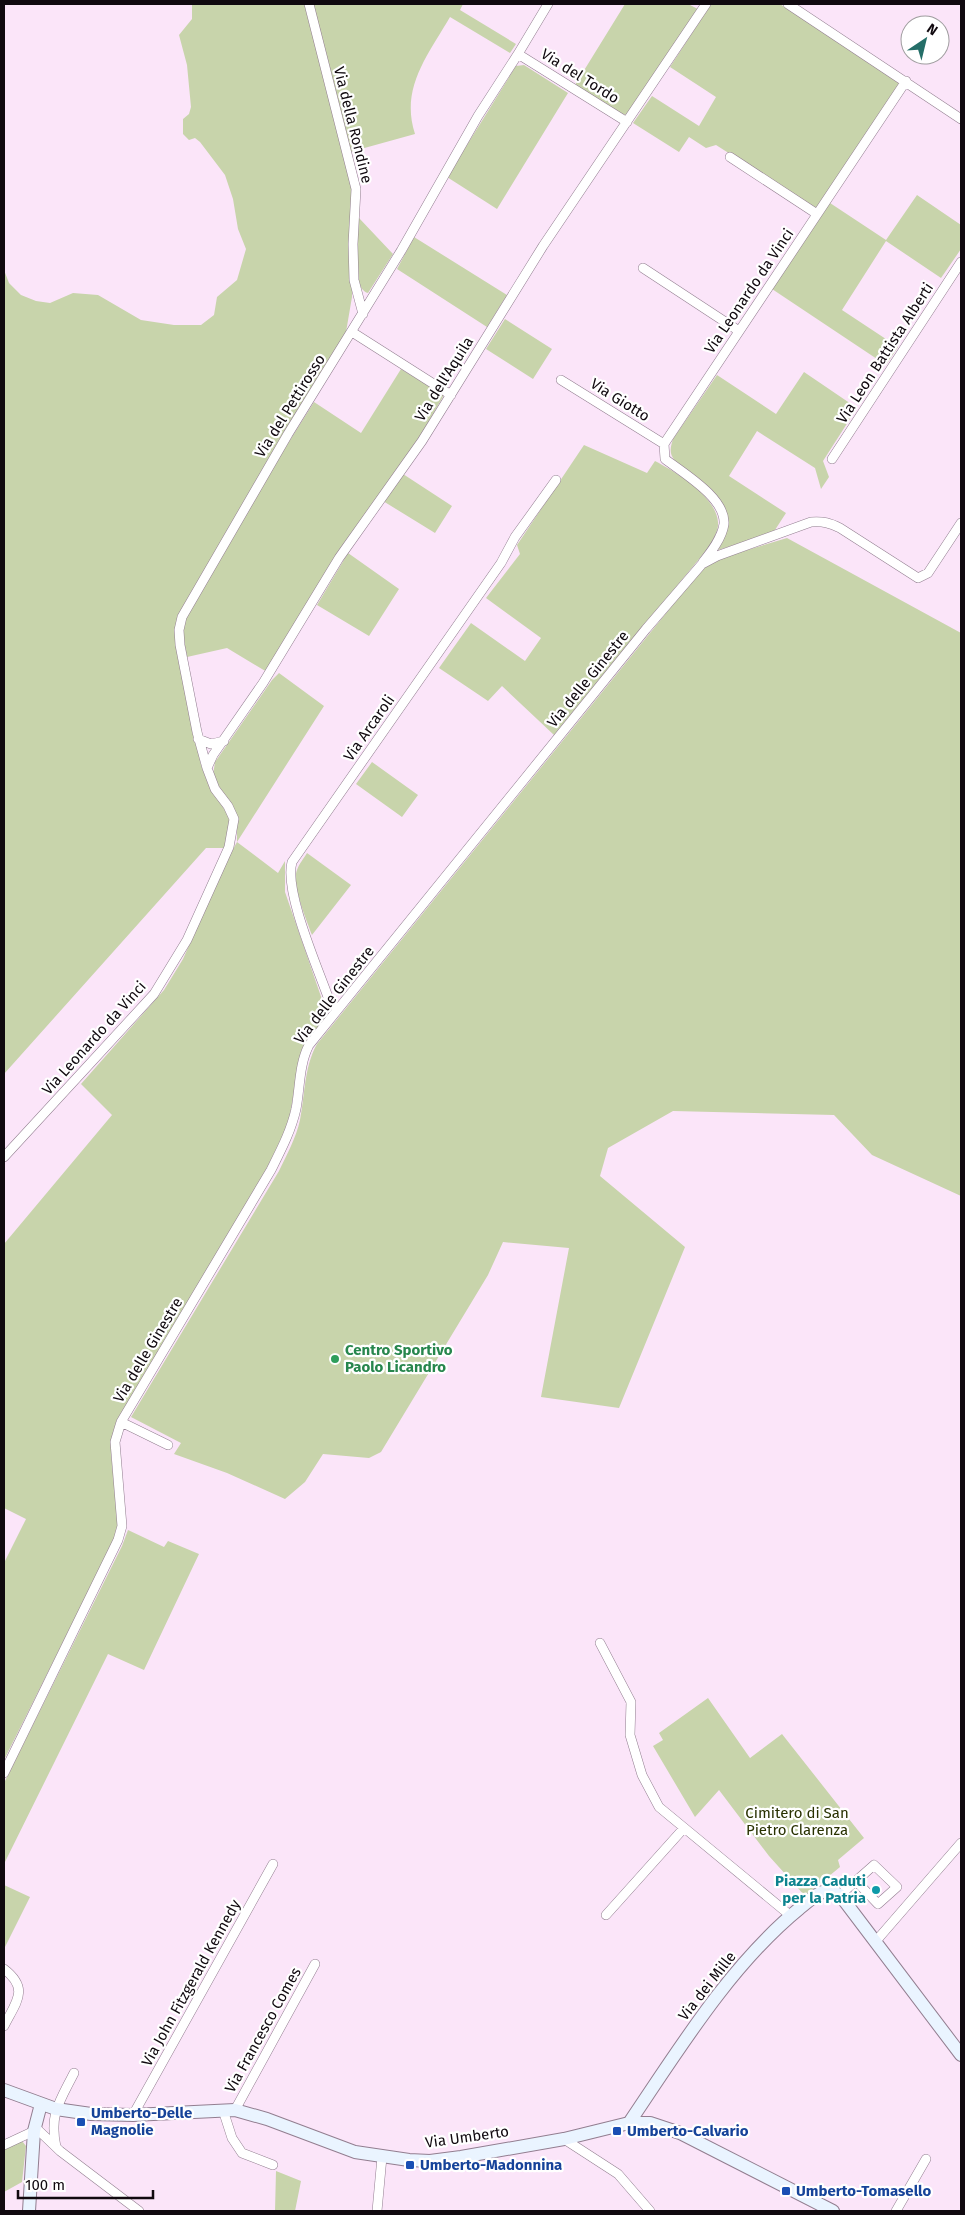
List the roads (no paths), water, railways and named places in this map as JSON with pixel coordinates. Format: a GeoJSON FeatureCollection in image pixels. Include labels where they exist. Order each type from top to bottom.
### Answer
{"type":"FeatureCollection","features":[{"type":"Feature","properties":{"kind":"main road","name":"Via dei Mille"},"geometry":{"type":"LineString","coordinates":[[629,2123],[667,2067],[739,1970],[763,1942],[818,1894],[836,1893]]}},
{"type":"Feature","properties":{"kind":"main road"},"geometry":{"type":"LineString","coordinates":[[836,1893],[876,1941],[961,2055]]}},
{"type":"Feature","properties":{"kind":"main road","name":"Via Umberto"},"geometry":{"type":"LineString","coordinates":[[4,2090],[56,2109],[91,2114],[133,2115],[229,2110],[267,2118],[340,2147],[382,2157],[430,2161],[564,2138],[629,2123],[650,2123],[680,2133],[833,2211]]}},
{"type":"Feature","properties":{"kind":"main road"},"geometry":{"type":"LineString","coordinates":[[29,2211],[34,2129],[41,2104]]}},
{"type":"Feature","properties":{"kind":"street","name":"Via della Rondine"},"geometry":{"type":"LineString","coordinates":[[309,4],[356,190],[352,244],[354,280],[364,314]]}},
{"type":"Feature","properties":{"kind":"street","name":"Via del Pettirosso"},"geometry":{"type":"LineString","coordinates":[[229,847],[234,819],[228,806],[215,788],[198,739],[180,645],[179,630],[182,617],[288,434],[364,314],[478,116],[548,4]]}},
{"type":"Feature","properties":{"kind":"street","name":"Via dell'Aquila"},"geometry":{"type":"LineString","coordinates":[[207,768],[212,755],[224,741],[263,683],[339,558],[422,441],[543,246],[706,4]]}},
{"type":"Feature","properties":{"kind":"street"},"geometry":{"type":"LineString","coordinates":[[788,4],[961,119]]}},
{"type":"Feature","properties":{"kind":"street","name":"Via del Tordo"},"geometry":{"type":"LineString","coordinates":[[518,54],[627,122]]}},
{"type":"Feature","properties":{"kind":"street","name":"Via Leonardo da Vinci"},"geometry":{"type":"LineString","coordinates":[[664,444],[906,82]]}},
{"type":"Feature","properties":{"kind":"street"},"geometry":{"type":"LineString","coordinates":[[730,157],[817,214]]}},
{"type":"Feature","properties":{"kind":"street","name":"Via Leon Battista Alberti"},"geometry":{"type":"LineString","coordinates":[[832,459],[961,262]]}},
{"type":"Feature","properties":{"kind":"street"},"geometry":{"type":"LineString","coordinates":[[643,268],[739,332]]}},
{"type":"Feature","properties":{"kind":"street"},"geometry":{"type":"LineString","coordinates":[[352,332],[451,395]]}},
{"type":"Feature","properties":{"kind":"street","name":"Via Giotto"},"geometry":{"type":"LineString","coordinates":[[561,380],[664,444]]}},
{"type":"Feature","properties":{"kind":"street"},"geometry":{"type":"LineString","coordinates":[[664,444],[665,459],[703,488],[718,506],[724,524],[719,538],[702,564]]}},
{"type":"Feature","properties":{"kind":"street","name":"Via Arcaroli"},"geometry":{"type":"LineString","coordinates":[[337,1010],[328,997],[291,890],[290,871],[292,862],[556,480]]}},
{"type":"Feature","properties":{"kind":"street","name":"Via delle Ginestre"},"geometry":{"type":"LineString","coordinates":[[4,1773],[118,1540],[122,1526],[115,1442],[121,1422],[271,1170],[292,1126],[305,1053],[309,1045],[646,629],[702,564],[717,556],[812,522],[830,523],[918,578],[928,573],[961,523]]}},
{"type":"Feature","properties":{"kind":"street"},"geometry":{"type":"LineString","coordinates":[[198,739],[211,744],[224,741]]}},
{"type":"Feature","properties":{"kind":"street","name":"Via Leonardo da Vinci"},"geometry":{"type":"LineString","coordinates":[[4,1158],[154,994],[187,940],[229,847]]}},
{"type":"Feature","properties":{"kind":"street"},"geometry":{"type":"LineString","coordinates":[[121,1422],[168,1445]]}},
{"type":"Feature","properties":{"kind":"street"},"geometry":{"type":"LineString","coordinates":[[600,1644],[631,1702],[630,1735],[642,1775],[659,1807],[791,1916]]}},
{"type":"Feature","properties":{"kind":"street"},"geometry":{"type":"LineString","coordinates":[[606,1915],[684,1828]]}},
{"type":"Feature","properties":{"kind":"street"},"geometry":{"type":"LineString","coordinates":[[876,1941],[961,1843]]}},
{"type":"Feature","properties":{"kind":"street","name":"Via John Fitzgerald Kennedy"},"geometry":{"type":"LineString","coordinates":[[133,2115],[273,1864]]}},
{"type":"Feature","properties":{"kind":"street"},"geometry":{"type":"LineString","coordinates":[[836,1893],[856,1881],[874,1865],[897,1887],[878,1904],[856,1881]]}},
{"type":"Feature","properties":{"kind":"street","name":"Via Francesco Comes"},"geometry":{"type":"LineString","coordinates":[[229,2110],[315,1964]]}},
{"type":"Feature","properties":{"kind":"street"},"geometry":{"type":"LineString","coordinates":[[4,1969],[18,1984],[19,1992],[4,2026]]}},
{"type":"Feature","properties":{"kind":"street"},"geometry":{"type":"LineString","coordinates":[[56,2147],[52,2123],[56,2109],[74,2073]]}},
{"type":"Feature","properties":{"kind":"street"},"geometry":{"type":"LineString","coordinates":[[229,2110],[232,2138],[242,2153],[273,2164]]}},
{"type":"Feature","properties":{"kind":"street"},"geometry":{"type":"LineString","coordinates":[[4,2145],[34,2129],[139,2211]]}},
{"type":"Feature","properties":{"kind":"street"},"geometry":{"type":"LineString","coordinates":[[587,2133],[585,2141],[588,2154]]}},
{"type":"Feature","properties":{"kind":"street"},"geometry":{"type":"LineString","coordinates":[[564,2138],[618,2174],[650,2211]]}},
{"type":"Feature","properties":{"kind":"street"},"geometry":{"type":"LineString","coordinates":[[377,2211],[382,2157]]}},
{"type":"Feature","properties":{"kind":"street"},"geometry":{"type":"LineString","coordinates":[[896,2211],[926,2159]]}},
{"type":"Feature","properties":{"kind":"place","name":"Centro Sportivo Paolo Licandro"},"geometry":{"type":"Point","coordinates":[335,1359]}},
{"type":"Feature","properties":{"kind":"place","name":"Piazza Caduti per la Patria"},"geometry":{"type":"Point","coordinates":[876,1890]}},
{"type":"Feature","properties":{"kind":"place","name":"Umberto-Delle Magnolie"},"geometry":{"type":"Point","coordinates":[81,2122]}},
{"type":"Feature","properties":{"kind":"place","name":"Umberto-Calvario"},"geometry":{"type":"Point","coordinates":[617,2131]}},
{"type":"Feature","properties":{"kind":"place","name":"Umberto-Madonnina"},"geometry":{"type":"Point","coordinates":[410,2165]}},
{"type":"Feature","properties":{"kind":"place","name":"Umberto-Tomasello"},"geometry":{"type":"Point","coordinates":[786,2191]}},
{"type":"Feature","properties":{"kind":"park label","name":"Cimitero di San Pietro Clarenza"},"geometry":{"type":"Point","coordinates":[797,1822]}}]}
